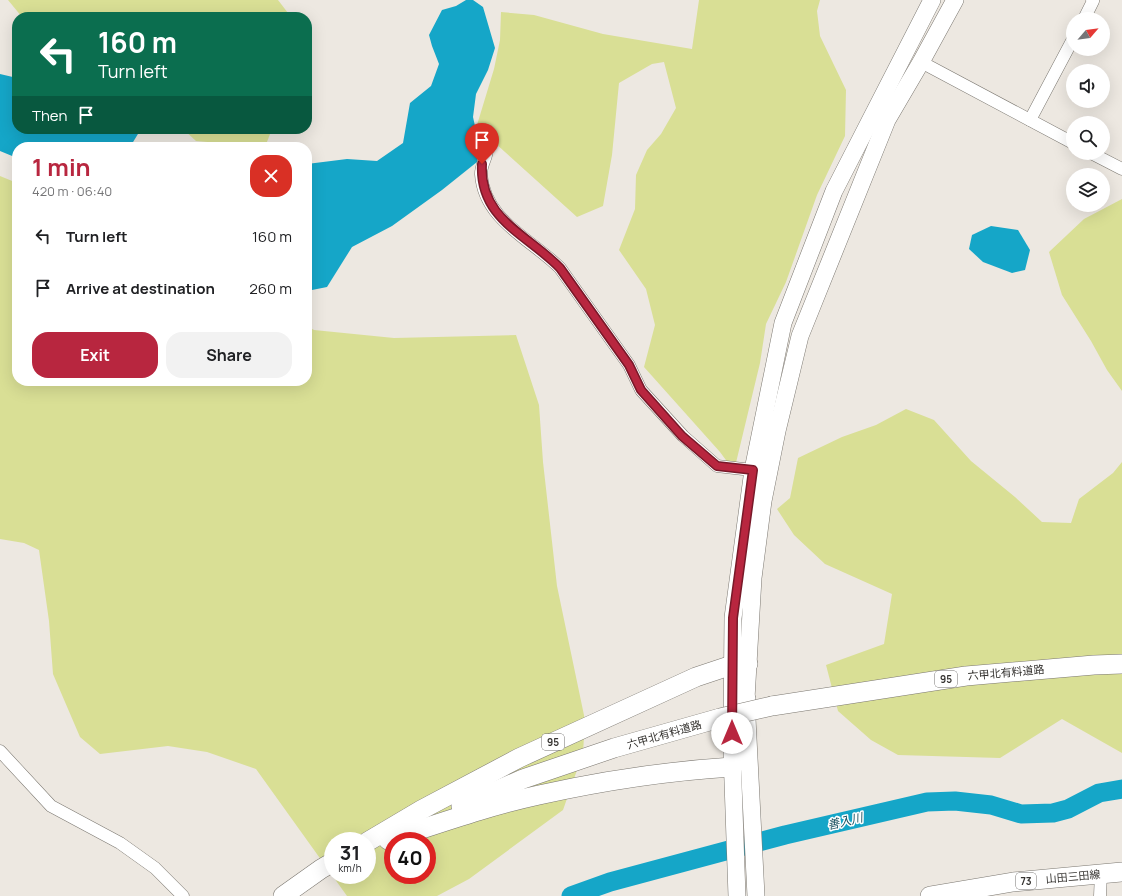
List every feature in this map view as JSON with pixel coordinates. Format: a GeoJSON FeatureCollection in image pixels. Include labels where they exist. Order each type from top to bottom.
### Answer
{"type":"FeatureCollection","features":[{"type":"Feature","properties":{"kind":"main road","name":"95"},"geometry":{"type":"LineString","coordinates":[[376,837],[421,810],[518,758],[696,677],[740,664]]}},
{"type":"Feature","properties":{"kind":"main road","name":"六甲北有料道路"},"geometry":{"type":"LineString","coordinates":[[404,832],[523,780],[614,748],[720,718],[772,706],[966,676],[1122,664]]}},
{"type":"Feature","properties":{"kind":"main road"},"geometry":{"type":"LineString","coordinates":[[732,767],[738,759],[740,717],[746,700]]}},
{"type":"Feature","properties":{"kind":"main road","name":"95"},"geometry":{"type":"LineString","coordinates":[[415,832],[539,795],[692,769],[732,767]]}},
{"type":"Feature","properties":{"kind":"main road"},"geometry":{"type":"LineString","coordinates":[[284,896],[324,867]]}},
{"type":"Feature","properties":{"kind":"main road","name":"山田三田線"},"geometry":{"type":"LineString","coordinates":[[930,896],[1013,882],[1122,872]]}},
{"type":"Feature","properties":{"kind":"main road"},"geometry":{"type":"LineString","coordinates":[[284,896],[324,875]]}},
{"type":"Feature","properties":{"kind":"street"},"geometry":{"type":"LineString","coordinates":[[756,896],[746,700],[733,618],[761,471],[784,323],[834,192],[932,0]]}},
{"type":"Feature","properties":{"kind":"street"},"geometry":{"type":"LineString","coordinates":[[761,471],[800,336],[887,120],[955,0]]}},
{"type":"Feature","properties":{"kind":"street"},"geometry":{"type":"LineString","coordinates":[[1088,12],[1093,2],[1092,0]]}},
{"type":"Feature","properties":{"kind":"street"},"geometry":{"type":"LineString","coordinates":[[1030,120],[1066,52]]}},
{"type":"Feature","properties":{"kind":"street"},"geometry":{"type":"LineString","coordinates":[[921,62],[1066,139]]}},
{"type":"Feature","properties":{"kind":"street"},"geometry":{"type":"LineString","coordinates":[[486,147],[487,154],[482,164],[481,174],[488,202],[505,222],[560,268],[629,365],[641,390],[682,436],[717,466],[761,471]]}},
{"type":"Feature","properties":{"kind":"street"},"geometry":{"type":"LineString","coordinates":[[1105,160],[1122,169]]}},
{"type":"Feature","properties":{"kind":"street"},"geometry":{"type":"LineString","coordinates":[[737,896],[732,767],[740,664]]}},
{"type":"Feature","properties":{"kind":"street"},"geometry":{"type":"LineString","coordinates":[[0,751],[16,770],[52,806],[120,843],[154,868],[183,896]]}},
{"type":"Feature","properties":{"kind":"street"},"geometry":{"type":"LineString","coordinates":[[1100,896],[1101,873]]}},
{"type":"Feature","properties":{"kind":"green space"},"geometry":{"type":"Polygon","coordinates":[[[8,0],[278,0],[287,12],[18,12],[8,0]]]}},
{"type":"Feature","properties":{"kind":"green space"},"geometry":{"type":"Polygon","coordinates":[[[699,0],[820,0],[817,11],[820,36],[846,90],[845,136],[817,195],[786,282],[766,324],[760,363],[734,471],[720,452],[644,367],[655,325],[646,289],[619,250],[635,209],[636,175],[647,150],[661,134],[676,108],[664,62],[652,64],[619,83],[612,155],[603,206],[577,217],[477,125],[494,69],[500,40],[501,12],[534,15],[603,34],[692,49],[699,0]]]}},
{"type":"Feature","properties":{"kind":"green space"},"geometry":{"type":"Polygon","coordinates":[[[188,134],[270,134],[267,142],[196,141],[188,134]]]}},
{"type":"Feature","properties":{"kind":"green space"},"geometry":{"type":"Polygon","coordinates":[[[0,176],[12,181],[12,386],[312,386],[312,329],[394,338],[516,335],[539,405],[543,462],[557,586],[585,720],[583,753],[563,810],[469,879],[437,896],[347,896],[338,884],[376,884],[376,832],[324,832],[324,864],[256,769],[207,752],[168,746],[100,754],[80,737],[53,674],[49,621],[39,550],[24,543],[0,539],[0,176]]]}},
{"type":"Feature","properties":{"kind":"green space"},"geometry":{"type":"Polygon","coordinates":[[[1122,199],[1122,391],[1107,370],[1091,341],[1062,295],[1049,252],[1084,219],[1097,212],[1110,212],[1110,205],[1122,199]]]}},
{"type":"Feature","properties":{"kind":"green space"},"geometry":{"type":"Polygon","coordinates":[[[906,409],[934,420],[971,461],[1015,497],[1042,522],[1071,523],[1079,499],[1113,473],[1122,462],[1122,753],[1062,719],[1000,758],[898,755],[871,740],[838,711],[826,665],[884,644],[892,594],[825,564],[794,535],[777,509],[790,498],[798,458],[842,437],[876,425],[906,409]]]}},
{"type":"Feature","properties":{"kind":"water"},"geometry":{"type":"Polygon","coordinates":[[[466,0],[473,0],[483,7],[495,48],[488,70],[476,94],[473,117],[479,144],[477,162],[442,190],[392,226],[352,247],[327,287],[312,290],[312,163],[347,159],[377,161],[403,143],[410,103],[431,86],[439,64],[429,35],[442,10],[456,6],[466,0]]]}},
{"type":"Feature","properties":{"kind":"water"},"geometry":{"type":"Polygon","coordinates":[[[0,74],[12,77],[12,134],[138,134],[133,142],[12,142],[12,156],[0,151],[0,74]]]}},
{"type":"Feature","properties":{"kind":"water"},"geometry":{"type":"Polygon","coordinates":[[[991,226],[1018,230],[1030,250],[1025,270],[1012,273],[983,262],[969,249],[972,235],[991,226]]]}},
{"type":"Feature","properties":{"kind":"waterway","name":"善入川"},"geometry":{"type":"LineString","coordinates":[[571,896],[610,882],[785,835],[927,802],[955,801],[991,805],[1021,814],[1053,813],[1068,809],[1099,793],[1122,789]]}},
{"type":"Feature","properties":{"kind":"route"},"geometry":{"type":"LineString","coordinates":[[482,164],[481,174],[484,189],[488,202],[495,212],[560,268],[629,365],[641,390],[682,436],[717,466],[753,470],[733,618],[732,733]]}}]}
